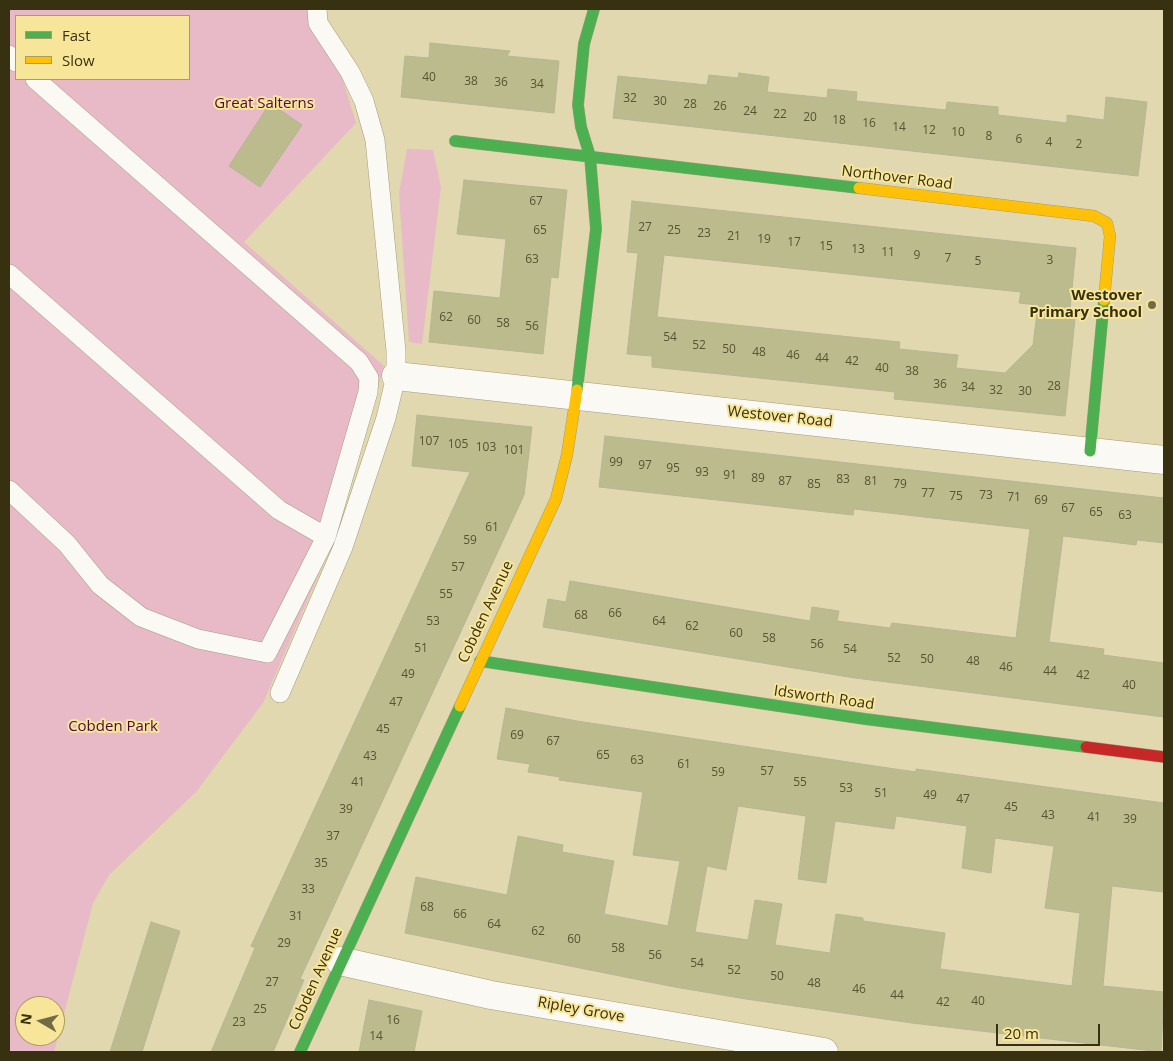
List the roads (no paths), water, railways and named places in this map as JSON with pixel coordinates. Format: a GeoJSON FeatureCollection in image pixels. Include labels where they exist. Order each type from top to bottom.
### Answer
{"type":"FeatureCollection","features":[{"type":"Feature","properties":{"kind":"street","name":"Cobden Avenue"},"geometry":{"type":"LineString","coordinates":[[300,1052],[340,962],[556,499],[567,455],[577,394],[596,229],[590,156],[581,127],[578,105],[584,44],[594,9]]}},
{"type":"Feature","properties":{"kind":"street","name":"Northover Road"},"geometry":{"type":"LineString","coordinates":[[455,141],[1094,216],[1107,223],[1110,236],[1090,451]]}},
{"type":"Feature","properties":{"kind":"street","name":"Westover Road"},"geometry":{"type":"LineString","coordinates":[[396,376],[577,394],[1164,460]]}},
{"type":"Feature","properties":{"kind":"street","name":"Idsworth Road"},"geometry":{"type":"LineString","coordinates":[[480,661],[865,719],[1164,756]]}},
{"type":"Feature","properties":{"kind":"street","name":"Ripley Grove"},"geometry":{"type":"LineString","coordinates":[[340,962],[491,995],[824,1052]]}},
{"type":"Feature","properties":{"kind":"lane"},"geometry":{"type":"LineString","coordinates":[[280,693],[343,547],[386,418],[396,376],[396,351],[375,140],[364,101],[350,72],[318,23],[317,9]]}},
{"type":"Feature","properties":{"kind":"lane"},"geometry":{"type":"LineString","coordinates":[[9,490],[67,544],[100,584],[141,618],[198,639],[267,653],[326,537],[368,392],[369,378],[359,362],[36,80]]}},
{"type":"Feature","properties":{"kind":"lane"},"geometry":{"type":"LineString","coordinates":[[9,274],[279,510],[326,537]]}},
{"type":"Feature","properties":{"kind":"place","name":"Westover Primary School"},"geometry":{"type":"Point","coordinates":[1152,305]}},
{"type":"Feature","properties":{"kind":"park label","name":"Great Salterns"},"geometry":{"type":"Point","coordinates":[264,104]}},
{"type":"Feature","properties":{"kind":"park label","name":"Cobden Park"},"geometry":{"type":"Point","coordinates":[113,727]}}]}
